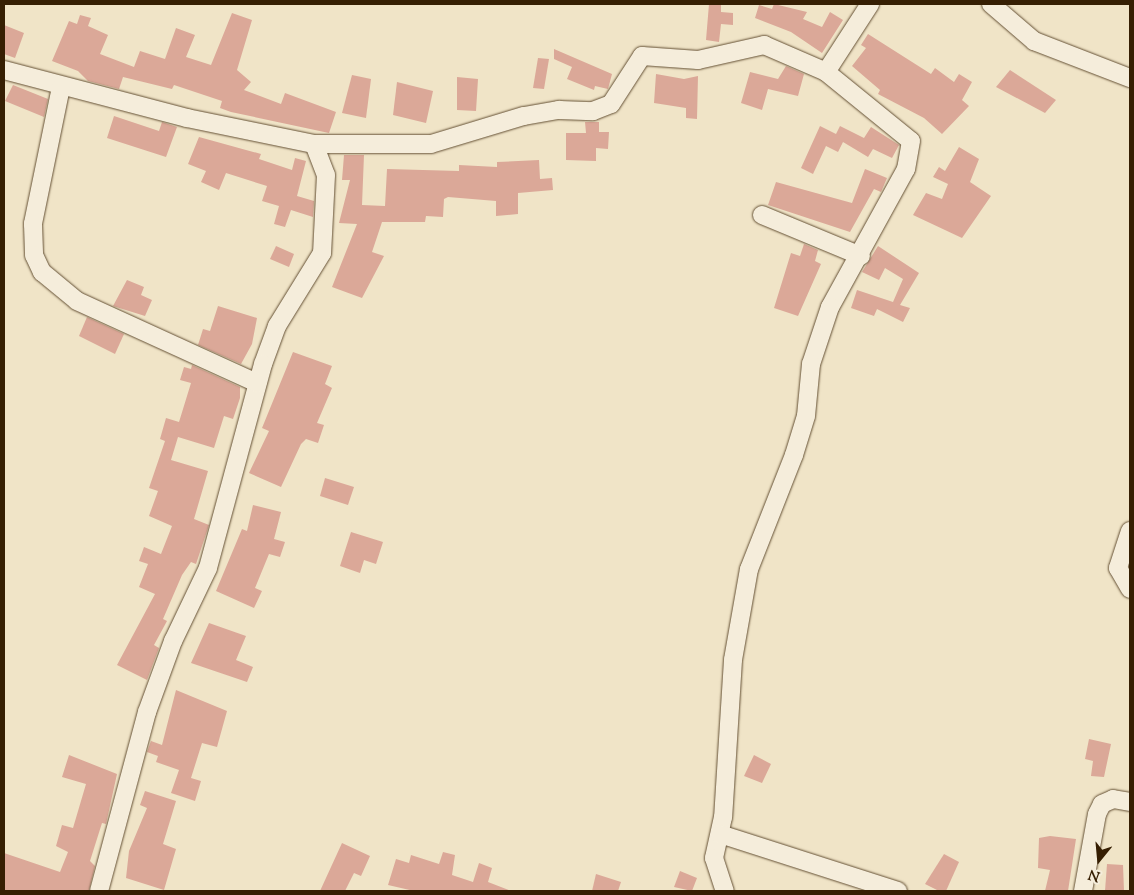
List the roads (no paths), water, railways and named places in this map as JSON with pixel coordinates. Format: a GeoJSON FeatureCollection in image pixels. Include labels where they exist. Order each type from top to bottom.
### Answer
{"type":"FeatureCollection","features":[{"type":"Feature","properties":{"kind":"street"},"geometry":{"type":"LineString","coordinates":[[826,72],[870,4]]}},
{"type":"Feature","properties":{"kind":"street"},"geometry":{"type":"LineString","coordinates":[[991,4],[1034,41],[1130,78]]}},
{"type":"Feature","properties":{"kind":"street"},"geometry":{"type":"LineString","coordinates":[[4,70],[61,87],[314,144],[431,144],[524,116],[559,110],[593,112],[611,104],[642,56],[698,60],[764,45],[826,72],[911,141],[906,168],[861,256],[830,307],[811,364],[806,416],[794,455],[748,569],[733,660],[720,834],[714,858],[726,891]]}},
{"type":"Feature","properties":{"kind":"street"},"geometry":{"type":"LineString","coordinates":[[61,87],[33,224],[34,255],[42,272],[77,301],[257,382]]}},
{"type":"Feature","properties":{"kind":"street"},"geometry":{"type":"LineString","coordinates":[[99,891],[147,712],[173,641],[208,568],[257,382],[276,326],[323,247],[326,175],[314,144]]}},
{"type":"Feature","properties":{"kind":"street"},"geometry":{"type":"LineString","coordinates":[[762,215],[861,256]]}},
{"type":"Feature","properties":{"kind":"street"},"geometry":{"type":"LineString","coordinates":[[1130,532],[1118,568],[1130,589]]}},
{"type":"Feature","properties":{"kind":"street"},"geometry":{"type":"LineString","coordinates":[[1083,891],[1097,814],[1102,804],[1114,799],[1130,802]]}},
{"type":"Feature","properties":{"kind":"street"},"geometry":{"type":"LineString","coordinates":[[720,834],[898,891]]}}]}
